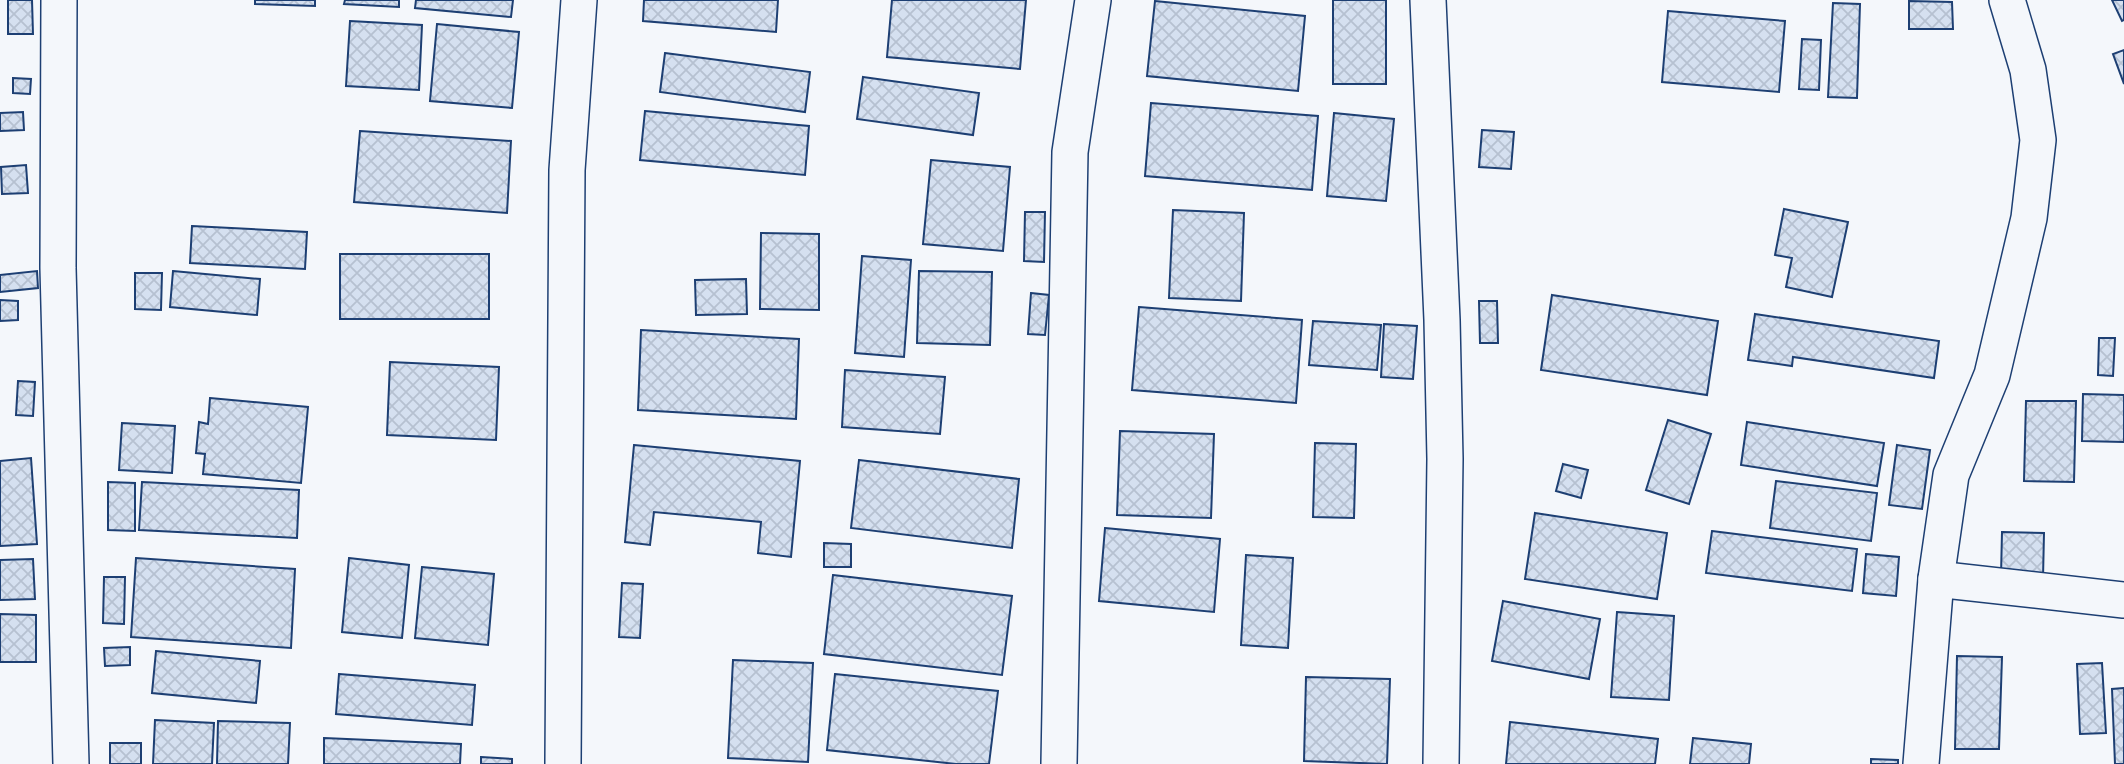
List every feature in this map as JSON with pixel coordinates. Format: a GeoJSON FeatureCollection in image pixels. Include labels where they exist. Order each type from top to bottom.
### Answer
{"type":"FeatureCollection","features":[{"type":"Feature","properties":{"kind":"street"},"geometry":{"type":"LineString","coordinates":[[59,0],[58,268],[71,764]]}},
{"type":"Feature","properties":{"kind":"street"},"geometry":{"type":"LineString","coordinates":[[563,764],[567,170],[579,0]]}},
{"type":"Feature","properties":{"kind":"street"},"geometry":{"type":"LineString","coordinates":[[1059,764],[1070,152],[1093,0]]}},
{"type":"Feature","properties":{"kind":"street"},"geometry":{"type":"LineString","coordinates":[[1428,0],[1444,445],[1441,764]]}},
{"type":"Feature","properties":{"kind":"street"},"geometry":{"type":"LineString","coordinates":[[1920,764],[1936,579],[1951,475],[1992,375],[2029,218],[2038,140],[2028,69],[2007,0]]}},
{"type":"Feature","properties":{"kind":"street"},"geometry":{"type":"LineString","coordinates":[[1936,579],[2124,600]]}},
{"type":"Feature","properties":{"kind":"building"},"geometry":{"type":"Polygon","coordinates":[[[8,0],[32,0],[33,34],[8,34],[8,0]]]}},
{"type":"Feature","properties":{"kind":"building"},"geometry":{"type":"Polygon","coordinates":[[[255,0],[315,0],[315,6],[255,4],[255,0]]]}},
{"type":"Feature","properties":{"kind":"building"},"geometry":{"type":"Polygon","coordinates":[[[345,0],[399,0],[399,7],[344,4],[345,0]]]}},
{"type":"Feature","properties":{"kind":"building"},"geometry":{"type":"Polygon","coordinates":[[[416,0],[513,0],[511,17],[415,8],[416,0]]]}},
{"type":"Feature","properties":{"kind":"building"},"geometry":{"type":"Polygon","coordinates":[[[644,0],[778,0],[776,32],[643,21],[644,0]]]}},
{"type":"Feature","properties":{"kind":"building"},"geometry":{"type":"Polygon","coordinates":[[[892,0],[1026,0],[1020,69],[887,57],[892,0]]]}},
{"type":"Feature","properties":{"kind":"building"},"geometry":{"type":"Polygon","coordinates":[[[1333,0],[1386,0],[1386,84],[1333,84],[1333,0]]]}},
{"type":"Feature","properties":{"kind":"building"},"geometry":{"type":"Polygon","coordinates":[[[2112,0],[2124,0],[2124,20],[2122,21],[2112,0]]]}},
{"type":"Feature","properties":{"kind":"building"},"geometry":{"type":"Polygon","coordinates":[[[1155,1],[1305,16],[1298,91],[1147,76],[1155,1]]]}},
{"type":"Feature","properties":{"kind":"building"},"geometry":{"type":"Polygon","coordinates":[[[1909,1],[1952,2],[1953,29],[1909,29],[1909,1]]]}},
{"type":"Feature","properties":{"kind":"building"},"geometry":{"type":"Polygon","coordinates":[[[1833,3],[1860,4],[1857,98],[1828,97],[1833,3]]]}},
{"type":"Feature","properties":{"kind":"building"},"geometry":{"type":"Polygon","coordinates":[[[1668,11],[1785,21],[1779,92],[1662,82],[1668,11]]]}},
{"type":"Feature","properties":{"kind":"building"},"geometry":{"type":"Polygon","coordinates":[[[350,21],[422,25],[419,90],[346,86],[350,21]]]}},
{"type":"Feature","properties":{"kind":"building"},"geometry":{"type":"Polygon","coordinates":[[[437,24],[519,32],[512,108],[430,101],[437,24]]]}},
{"type":"Feature","properties":{"kind":"building"},"geometry":{"type":"Polygon","coordinates":[[[1802,39],[1821,40],[1819,90],[1799,89],[1802,39]]]}},
{"type":"Feature","properties":{"kind":"building"},"geometry":{"type":"Polygon","coordinates":[[[2124,50],[2124,84],[2113,54],[2124,50]]]}},
{"type":"Feature","properties":{"kind":"building"},"geometry":{"type":"Polygon","coordinates":[[[665,53],[810,72],[805,112],[660,92],[665,53]]]}},
{"type":"Feature","properties":{"kind":"building"},"geometry":{"type":"Polygon","coordinates":[[[863,77],[979,93],[973,135],[857,119],[863,77]]]}},
{"type":"Feature","properties":{"kind":"building"},"geometry":{"type":"Polygon","coordinates":[[[13,78],[31,79],[30,94],[13,93],[13,78]]]}},
{"type":"Feature","properties":{"kind":"building"},"geometry":{"type":"Polygon","coordinates":[[[1151,103],[1318,116],[1312,190],[1145,176],[1151,103]]]}},
{"type":"Feature","properties":{"kind":"building"},"geometry":{"type":"Polygon","coordinates":[[[645,111],[809,126],[805,175],[640,160],[645,111]]]}},
{"type":"Feature","properties":{"kind":"building"},"geometry":{"type":"Polygon","coordinates":[[[23,112],[24,130],[0,131],[0,113],[23,112]]]}},
{"type":"Feature","properties":{"kind":"building"},"geometry":{"type":"Polygon","coordinates":[[[1334,113],[1394,119],[1386,201],[1327,196],[1334,113]]]}},
{"type":"Feature","properties":{"kind":"building"},"geometry":{"type":"Polygon","coordinates":[[[1482,130],[1514,132],[1511,169],[1479,167],[1482,130]]]}},
{"type":"Feature","properties":{"kind":"building"},"geometry":{"type":"Polygon","coordinates":[[[360,131],[511,141],[507,213],[354,202],[360,131]]]}},
{"type":"Feature","properties":{"kind":"building"},"geometry":{"type":"Polygon","coordinates":[[[931,160],[1010,167],[1003,251],[923,244],[931,160]]]}},
{"type":"Feature","properties":{"kind":"building"},"geometry":{"type":"Polygon","coordinates":[[[26,165],[28,193],[2,194],[1,167],[26,165]]]}},
{"type":"Feature","properties":{"kind":"building"},"geometry":{"type":"Polygon","coordinates":[[[1784,209],[1848,222],[1832,297],[1786,287],[1792,258],[1775,255],[1784,209]]]}},
{"type":"Feature","properties":{"kind":"building"},"geometry":{"type":"Polygon","coordinates":[[[1173,210],[1244,213],[1241,301],[1169,298],[1173,210]]]}},
{"type":"Feature","properties":{"kind":"building"},"geometry":{"type":"Polygon","coordinates":[[[1025,212],[1045,212],[1044,262],[1024,261],[1025,212]]]}},
{"type":"Feature","properties":{"kind":"building"},"geometry":{"type":"Polygon","coordinates":[[[192,226],[307,232],[305,269],[190,263],[192,226]]]}},
{"type":"Feature","properties":{"kind":"building"},"geometry":{"type":"Polygon","coordinates":[[[761,233],[819,234],[819,310],[760,309],[761,233]]]}},
{"type":"Feature","properties":{"kind":"building"},"geometry":{"type":"Polygon","coordinates":[[[340,254],[489,254],[489,319],[340,319],[340,254]]]}},
{"type":"Feature","properties":{"kind":"building"},"geometry":{"type":"Polygon","coordinates":[[[862,256],[911,260],[904,357],[855,353],[862,256]]]}},
{"type":"Feature","properties":{"kind":"building"},"geometry":{"type":"Polygon","coordinates":[[[37,271],[38,288],[0,292],[0,275],[37,271]]]}},
{"type":"Feature","properties":{"kind":"building"},"geometry":{"type":"Polygon","coordinates":[[[173,271],[260,279],[257,315],[170,307],[173,271]]]}},
{"type":"Feature","properties":{"kind":"building"},"geometry":{"type":"Polygon","coordinates":[[[919,271],[992,272],[990,345],[917,343],[919,271]]]}},
{"type":"Feature","properties":{"kind":"building"},"geometry":{"type":"Polygon","coordinates":[[[135,273],[162,273],[161,310],[135,309],[135,273]]]}},
{"type":"Feature","properties":{"kind":"building"},"geometry":{"type":"Polygon","coordinates":[[[746,279],[747,314],[696,315],[695,280],[746,279]]]}},
{"type":"Feature","properties":{"kind":"building"},"geometry":{"type":"Polygon","coordinates":[[[1031,293],[1049,295],[1045,335],[1028,334],[1031,293]]]}},
{"type":"Feature","properties":{"kind":"building"},"geometry":{"type":"Polygon","coordinates":[[[1552,295],[1718,321],[1707,395],[1541,370],[1552,295]]]}},
{"type":"Feature","properties":{"kind":"building"},"geometry":{"type":"Polygon","coordinates":[[[0,300],[18,301],[18,320],[0,321],[0,300]]]}},
{"type":"Feature","properties":{"kind":"building"},"geometry":{"type":"Polygon","coordinates":[[[1479,301],[1497,301],[1498,343],[1480,343],[1479,301]]]}},
{"type":"Feature","properties":{"kind":"building"},"geometry":{"type":"Polygon","coordinates":[[[1139,307],[1302,320],[1296,403],[1132,390],[1139,307]]]}},
{"type":"Feature","properties":{"kind":"building"},"geometry":{"type":"Polygon","coordinates":[[[1755,314],[1939,341],[1934,378],[1793,357],[1792,366],[1748,360],[1755,314]]]}},
{"type":"Feature","properties":{"kind":"building"},"geometry":{"type":"Polygon","coordinates":[[[1313,321],[1381,325],[1377,370],[1309,365],[1313,321]]]}},
{"type":"Feature","properties":{"kind":"building"},"geometry":{"type":"Polygon","coordinates":[[[1384,324],[1417,326],[1413,379],[1381,377],[1384,324]]]}},
{"type":"Feature","properties":{"kind":"building"},"geometry":{"type":"Polygon","coordinates":[[[641,330],[799,339],[796,419],[638,410],[641,330]]]}},
{"type":"Feature","properties":{"kind":"building"},"geometry":{"type":"Polygon","coordinates":[[[2099,338],[2115,338],[2113,376],[2098,375],[2099,338]]]}},
{"type":"Feature","properties":{"kind":"building"},"geometry":{"type":"Polygon","coordinates":[[[390,362],[499,367],[496,440],[387,435],[390,362]]]}},
{"type":"Feature","properties":{"kind":"building"},"geometry":{"type":"Polygon","coordinates":[[[845,370],[945,377],[940,434],[842,427],[845,370]]]}},
{"type":"Feature","properties":{"kind":"building"},"geometry":{"type":"Polygon","coordinates":[[[18,381],[35,382],[33,416],[16,415],[18,381]]]}},
{"type":"Feature","properties":{"kind":"building"},"geometry":{"type":"Polygon","coordinates":[[[2083,394],[2124,395],[2124,442],[2082,441],[2083,394]]]}},
{"type":"Feature","properties":{"kind":"building"},"geometry":{"type":"Polygon","coordinates":[[[210,398],[308,407],[301,483],[203,474],[205,454],[196,453],[199,422],[208,424],[210,398]]]}},
{"type":"Feature","properties":{"kind":"building"},"geometry":{"type":"Polygon","coordinates":[[[2026,401],[2076,401],[2074,482],[2024,481],[2026,401]]]}},
{"type":"Feature","properties":{"kind":"building"},"geometry":{"type":"Polygon","coordinates":[[[1668,420],[1711,434],[1689,504],[1646,490],[1668,420]]]}},
{"type":"Feature","properties":{"kind":"building"},"geometry":{"type":"Polygon","coordinates":[[[1747,422],[1884,443],[1877,486],[1741,465],[1747,422]]]}},
{"type":"Feature","properties":{"kind":"building"},"geometry":{"type":"Polygon","coordinates":[[[122,423],[175,426],[172,473],[119,470],[122,423]]]}},
{"type":"Feature","properties":{"kind":"building"},"geometry":{"type":"Polygon","coordinates":[[[1120,431],[1214,434],[1211,518],[1117,515],[1120,431]]]}},
{"type":"Feature","properties":{"kind":"building"},"geometry":{"type":"Polygon","coordinates":[[[1315,443],[1356,444],[1354,518],[1313,517],[1315,443]]]}},
{"type":"Feature","properties":{"kind":"building"},"geometry":{"type":"Polygon","coordinates":[[[634,445],[800,461],[791,557],[758,553],[761,522],[654,512],[650,545],[625,542],[634,445]]]}},
{"type":"Feature","properties":{"kind":"building"},"geometry":{"type":"Polygon","coordinates":[[[1897,445],[1930,450],[1922,509],[1889,505],[1897,445]]]}},
{"type":"Feature","properties":{"kind":"building"},"geometry":{"type":"Polygon","coordinates":[[[31,458],[37,544],[0,546],[0,461],[31,458]]]}},
{"type":"Feature","properties":{"kind":"building"},"geometry":{"type":"Polygon","coordinates":[[[859,460],[1019,479],[1012,548],[851,528],[859,460]]]}},
{"type":"Feature","properties":{"kind":"building"},"geometry":{"type":"Polygon","coordinates":[[[1563,464],[1588,470],[1581,498],[1556,491],[1563,464]]]}},
{"type":"Feature","properties":{"kind":"building"},"geometry":{"type":"Polygon","coordinates":[[[1776,481],[1877,493],[1871,541],[1770,528],[1776,481]]]}},
{"type":"Feature","properties":{"kind":"building"},"geometry":{"type":"Polygon","coordinates":[[[108,482],[135,483],[135,531],[108,530],[108,482]]]}},
{"type":"Feature","properties":{"kind":"building"},"geometry":{"type":"Polygon","coordinates":[[[142,482],[299,490],[297,538],[139,530],[142,482]]]}},
{"type":"Feature","properties":{"kind":"building"},"geometry":{"type":"Polygon","coordinates":[[[1535,513],[1667,533],[1657,599],[1525,579],[1535,513]]]}},
{"type":"Feature","properties":{"kind":"building"},"geometry":{"type":"Polygon","coordinates":[[[1105,528],[1220,539],[1214,612],[1099,601],[1105,528]]]}},
{"type":"Feature","properties":{"kind":"building"},"geometry":{"type":"Polygon","coordinates":[[[1712,531],[1857,549],[1852,591],[1706,573],[1712,531]]]}},
{"type":"Feature","properties":{"kind":"building"},"geometry":{"type":"Polygon","coordinates":[[[2002,532],[2044,533],[2043,578],[2001,576],[2002,532]]]}},
{"type":"Feature","properties":{"kind":"building"},"geometry":{"type":"Polygon","coordinates":[[[824,543],[851,544],[851,567],[824,567],[824,543]]]}},
{"type":"Feature","properties":{"kind":"building"},"geometry":{"type":"Polygon","coordinates":[[[1866,554],[1899,557],[1896,596],[1863,593],[1866,554]]]}},
{"type":"Feature","properties":{"kind":"building"},"geometry":{"type":"Polygon","coordinates":[[[1246,555],[1293,558],[1288,648],[1241,645],[1246,555]]]}},
{"type":"Feature","properties":{"kind":"building"},"geometry":{"type":"Polygon","coordinates":[[[136,558],[295,569],[291,648],[131,637],[136,558]]]}},
{"type":"Feature","properties":{"kind":"building"},"geometry":{"type":"Polygon","coordinates":[[[349,558],[409,565],[402,638],[342,632],[349,558]]]}},
{"type":"Feature","properties":{"kind":"building"},"geometry":{"type":"Polygon","coordinates":[[[33,559],[35,599],[0,600],[0,560],[33,559]]]}},
{"type":"Feature","properties":{"kind":"building"},"geometry":{"type":"Polygon","coordinates":[[[422,567],[494,574],[488,645],[415,638],[422,567]]]}},
{"type":"Feature","properties":{"kind":"building"},"geometry":{"type":"Polygon","coordinates":[[[833,575],[1012,596],[1002,675],[824,654],[833,575]]]}},
{"type":"Feature","properties":{"kind":"building"},"geometry":{"type":"Polygon","coordinates":[[[104,577],[125,577],[124,624],[103,623],[104,577]]]}},
{"type":"Feature","properties":{"kind":"building"},"geometry":{"type":"Polygon","coordinates":[[[622,583],[643,584],[640,638],[619,637],[622,583]]]}},
{"type":"Feature","properties":{"kind":"building"},"geometry":{"type":"Polygon","coordinates":[[[1503,601],[1600,619],[1589,679],[1492,661],[1503,601]]]}},
{"type":"Feature","properties":{"kind":"building"},"geometry":{"type":"Polygon","coordinates":[[[1617,612],[1674,616],[1669,700],[1611,697],[1617,612]]]}},
{"type":"Feature","properties":{"kind":"building"},"geometry":{"type":"Polygon","coordinates":[[[0,614],[36,615],[36,662],[0,662],[0,614]]]}},
{"type":"Feature","properties":{"kind":"building"},"geometry":{"type":"Polygon","coordinates":[[[130,647],[130,665],[105,666],[104,648],[130,647]]]}},
{"type":"Feature","properties":{"kind":"building"},"geometry":{"type":"Polygon","coordinates":[[[156,651],[260,661],[256,703],[152,693],[156,651]]]}},
{"type":"Feature","properties":{"kind":"building"},"geometry":{"type":"Polygon","coordinates":[[[1957,656],[2002,657],[1999,749],[1955,749],[1957,656]]]}},
{"type":"Feature","properties":{"kind":"building"},"geometry":{"type":"Polygon","coordinates":[[[733,660],[813,663],[808,762],[728,758],[733,660]]]}},
{"type":"Feature","properties":{"kind":"building"},"geometry":{"type":"Polygon","coordinates":[[[2102,663],[2106,733],[2080,734],[2077,664],[2102,663]]]}},
{"type":"Feature","properties":{"kind":"building"},"geometry":{"type":"Polygon","coordinates":[[[339,674],[475,685],[472,725],[336,714],[339,674]]]}},
{"type":"Feature","properties":{"kind":"building"},"geometry":{"type":"Polygon","coordinates":[[[835,674],[998,691],[989,764],[956,764],[827,750],[835,674]]]}},
{"type":"Feature","properties":{"kind":"building"},"geometry":{"type":"Polygon","coordinates":[[[1306,677],[1390,679],[1387,764],[1304,761],[1306,677]]]}},
{"type":"Feature","properties":{"kind":"building"},"geometry":{"type":"Polygon","coordinates":[[[2124,688],[2124,764],[2115,764],[2112,689],[2124,688]]]}},
{"type":"Feature","properties":{"kind":"building"},"geometry":{"type":"Polygon","coordinates":[[[155,720],[214,723],[212,764],[153,764],[155,720]]]}},
{"type":"Feature","properties":{"kind":"building"},"geometry":{"type":"Polygon","coordinates":[[[218,721],[290,723],[288,764],[217,764],[218,721]]]}},
{"type":"Feature","properties":{"kind":"building"},"geometry":{"type":"Polygon","coordinates":[[[1510,722],[1658,739],[1655,764],[1506,764],[1510,722]]]}},
{"type":"Feature","properties":{"kind":"building"},"geometry":{"type":"Polygon","coordinates":[[[324,738],[461,744],[460,764],[324,764],[324,738]]]}},
{"type":"Feature","properties":{"kind":"building"},"geometry":{"type":"Polygon","coordinates":[[[1693,738],[1751,744],[1749,764],[1690,764],[1693,738]]]}},
{"type":"Feature","properties":{"kind":"building"},"geometry":{"type":"Polygon","coordinates":[[[110,743],[141,743],[141,764],[110,764],[110,743]]]}},
{"type":"Feature","properties":{"kind":"building"},"geometry":{"type":"Polygon","coordinates":[[[481,757],[512,759],[512,764],[481,764],[481,757]]]}},
{"type":"Feature","properties":{"kind":"building"},"geometry":{"type":"Polygon","coordinates":[[[1871,759],[1898,760],[1898,764],[1871,764],[1871,759]]]}}]}
